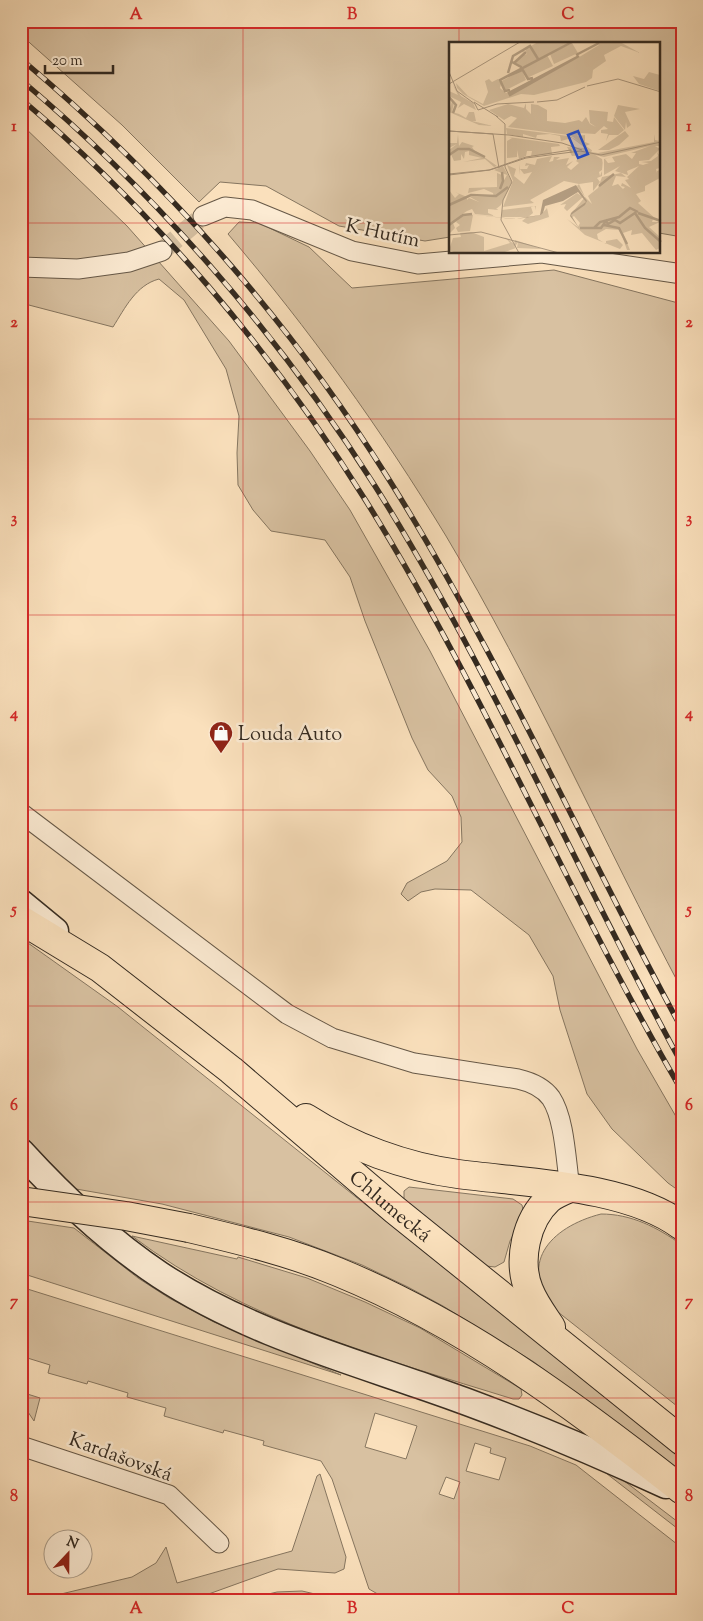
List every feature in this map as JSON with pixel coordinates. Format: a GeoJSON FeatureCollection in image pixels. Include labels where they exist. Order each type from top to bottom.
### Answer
{"type":"FeatureCollection","features":[{"type":"Feature","properties":{"kind":"main road"},"geometry":{"type":"LineString","coordinates":[[21,903],[100,968]]}},
{"type":"Feature","properties":{"kind":"main road","name":"Chlumecká"},"geometry":{"type":"LineString","coordinates":[[21,920],[100,968],[231,1070],[394,1210],[682,1441]]}},
{"type":"Feature","properties":{"kind":"main road"},"geometry":{"type":"LineString","coordinates":[[231,1070],[317,1125],[381,1155],[457,1174],[570,1188],[641,1206],[657,1212],[682,1226]]}},
{"type":"Feature","properties":{"kind":"main road"},"geometry":{"type":"LineString","coordinates":[[21,1152],[45,1178],[117,1244],[160,1275],[214,1306],[266,1331],[321,1352],[522,1422],[585,1447],[682,1491]]}},
{"type":"Feature","properties":{"kind":"main road"},"geometry":{"type":"LineString","coordinates":[[562,1345],[529,1290],[524,1263],[528,1237],[539,1214],[549,1199],[570,1188]]}},
{"type":"Feature","properties":{"kind":"main road"},"geometry":{"type":"LineString","coordinates":[[21,1201],[126,1216],[190,1228],[254,1244],[310,1261],[365,1284],[418,1310],[494,1354],[561,1398],[682,1491]]}},
{"type":"Feature","properties":{"kind":"street","name":"K Hutím"},"geometry":{"type":"LineString","coordinates":[[203,216],[225,207],[252,210],[352,251],[418,264],[531,254]]}},
{"type":"Feature","properties":{"kind":"street"},"geometry":{"type":"LineString","coordinates":[[21,267],[78,269],[129,262],[162,251]]}},
{"type":"Feature","properties":{"kind":"street","name":"K Hutím"},"geometry":{"type":"LineString","coordinates":[[549,254],[682,274]]}},
{"type":"Feature","properties":{"kind":"street"},"geometry":{"type":"LineString","coordinates":[[21,813],[287,1014],[332,1038],[414,1063],[518,1079],[532,1083],[543,1090],[551,1098],[558,1112],[570,1188]]}},
{"type":"Feature","properties":{"kind":"street","name":"Kardašovská"},"geometry":{"type":"LineString","coordinates":[[21,1446],[169,1495],[219,1543]]}},
{"type":"Feature","properties":{"kind":"shaded area"},"geometry":{"type":"Polygon","coordinates":[[[21,21],[682,21],[682,237],[660,233],[660,42],[449,42],[449,237],[425,241],[339,226],[266,186],[220,182],[199,202],[122,125],[21,35],[21,21]]]}},
{"type":"Feature","properties":{"kind":"shaded area"},"geometry":{"type":"Polygon","coordinates":[[[21,124],[127,226],[229,341],[310,451],[350,510],[430,651],[637,1049],[682,1127],[682,1193],[668,1183],[612,1129],[587,1094],[560,1010],[553,976],[529,935],[471,890],[435,889],[421,892],[408,901],[401,894],[407,883],[447,861],[462,842],[461,817],[452,796],[428,770],[412,738],[365,621],[350,577],[325,540],[271,531],[253,510],[238,485],[239,416],[226,369],[184,300],[159,279],[151,282],[132,298],[113,327],[25,304],[21,296],[21,124]]]}},
{"type":"Feature","properties":{"kind":"shaded area"},"geometry":{"type":"Polygon","coordinates":[[[239,222],[259,223],[309,247],[352,288],[554,270],[682,304],[682,990],[538,704],[478,591],[446,536],[370,418],[287,306],[228,234],[239,222]]]}},
{"type":"Feature","properties":{"kind":"shaded area"},"geometry":{"type":"Polygon","coordinates":[[[21,938],[118,1007],[619,1407],[682,1459],[682,1473],[534,1362],[443,1306],[362,1265],[289,1237],[162,1204],[76,1189],[21,1133],[21,938]]]}},
{"type":"Feature","properties":{"kind":"shaded area"},"geometry":{"type":"Polygon","coordinates":[[[409,1187],[513,1199],[522,1205],[524,1214],[510,1241],[504,1262],[495,1267],[486,1266],[404,1200],[404,1191],[409,1187]]]}},
{"type":"Feature","properties":{"kind":"shaded area"},"geometry":{"type":"Polygon","coordinates":[[[601,1214],[633,1219],[653,1227],[682,1245],[682,1410],[558,1312],[545,1295],[539,1279],[539,1264],[544,1250],[554,1238],[567,1228],[601,1214]]]}},
{"type":"Feature","properties":{"kind":"shaded area"},"geometry":{"type":"Polygon","coordinates":[[[21,1220],[74,1228],[138,1278],[169,1298],[214,1322],[341,1375],[21,1273],[21,1220]]]}},
{"type":"Feature","properties":{"kind":"shaded area"},"geometry":{"type":"Polygon","coordinates":[[[132,1236],[237,1259],[238,1257],[307,1278],[365,1302],[420,1328],[521,1389],[522,1395],[519,1399],[513,1399],[364,1352],[315,1334],[220,1292],[175,1266],[132,1236]]]}},
{"type":"Feature","properties":{"kind":"shaded area"},"geometry":{"type":"Polygon","coordinates":[[[21,1287],[530,1446],[576,1465],[682,1548],[682,1600],[388,1600],[369,1589],[332,1479],[321,1461],[263,1445],[264,1441],[224,1430],[223,1433],[164,1416],[166,1408],[127,1397],[128,1393],[88,1381],[87,1384],[48,1373],[50,1365],[21,1356],[21,1287]],[[375,1413],[365,1447],[406,1459],[417,1426],[375,1413]],[[475,1443],[466,1471],[499,1480],[506,1458],[490,1453],[491,1448],[475,1443]],[[446,1477],[439,1494],[454,1499],[460,1482],[446,1477]]]}},
{"type":"Feature","properties":{"kind":"shaded area"},"geometry":{"type":"Polygon","coordinates":[[[21,1392],[40,1398],[34,1421],[26,1409],[21,1408],[21,1392]]]}},
{"type":"Feature","properties":{"kind":"shaded area"},"geometry":{"type":"Polygon","coordinates":[[[602,1470],[619,1477],[682,1525],[682,1532],[602,1470]]]}},
{"type":"Feature","properties":{"kind":"shaded area"},"geometry":{"type":"Polygon","coordinates":[[[320,1474],[346,1557],[344,1569],[335,1573],[278,1569],[192,1600],[36,1600],[132,1577],[156,1563],[166,1547],[177,1583],[292,1551],[317,1476],[320,1474]]]}},
{"type":"Feature","properties":{"kind":"shaded area"},"geometry":{"type":"Polygon","coordinates":[[[302,1591],[341,1600],[243,1600],[277,1592],[302,1591]]]}},
{"type":"Feature","properties":{"kind":"tunnel"},"geometry":{"type":"LineString","coordinates":[[162,251],[203,216]]}},
{"type":"Feature","properties":{"kind":"railway"},"geometry":{"type":"LineString","coordinates":[[21,59],[125,153],[221,254],[309,363],[350,420],[388,478],[467,613],[682,1029]]}},
{"type":"Feature","properties":{"kind":"railway"},"geometry":{"type":"LineString","coordinates":[[21,80],[72,124],[168,219],[257,322],[338,430],[375,486],[457,627],[533,772],[643,992],[682,1064]]}},
{"type":"Feature","properties":{"kind":"railway"},"geometry":{"type":"LineString","coordinates":[[21,99],[70,142],[164,236],[252,339],[330,446],[366,501],[409,573],[449,646],[602,944],[682,1091]]}},
{"type":"Feature","properties":{"kind":"place","name":"Louda Auto"},"geometry":{"type":"Point","coordinates":[221,754]}}]}
